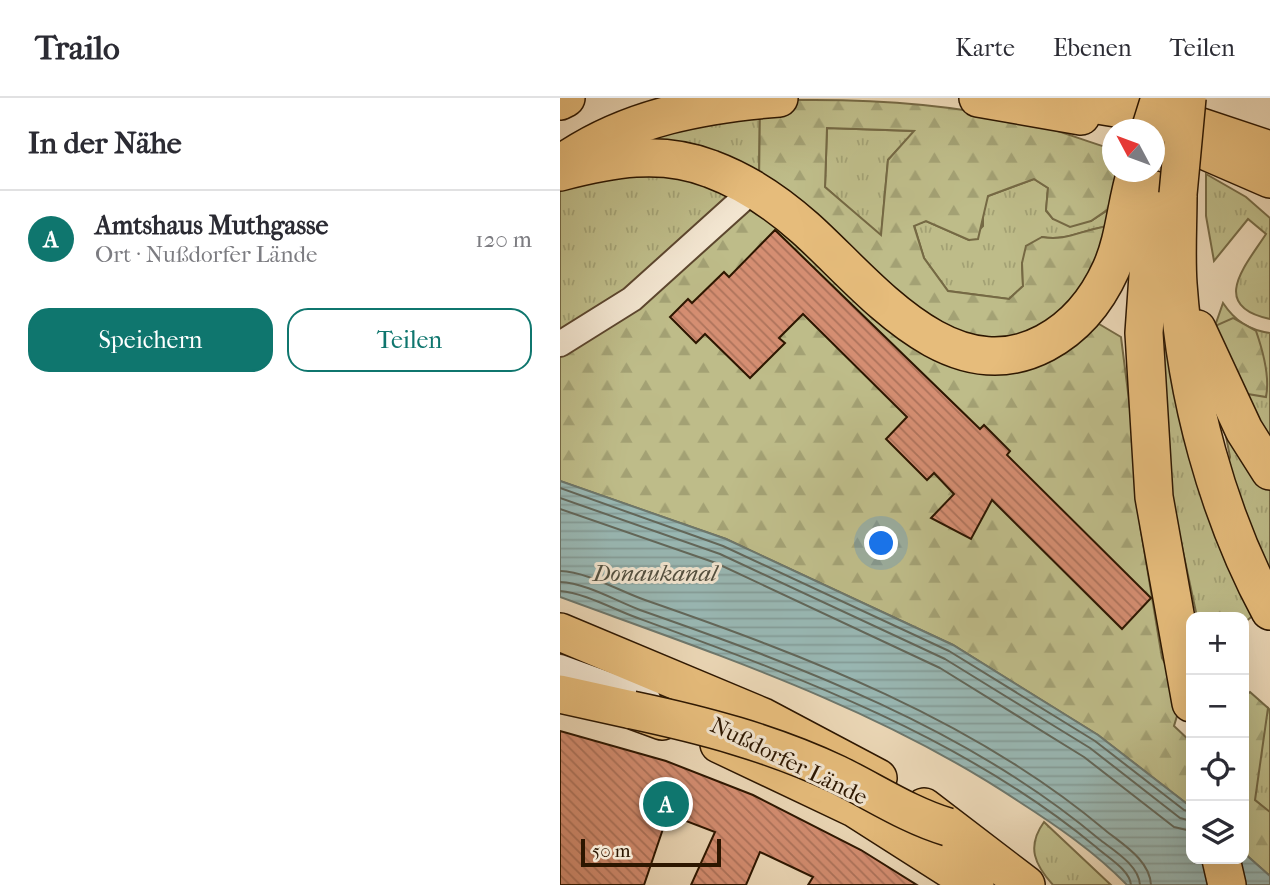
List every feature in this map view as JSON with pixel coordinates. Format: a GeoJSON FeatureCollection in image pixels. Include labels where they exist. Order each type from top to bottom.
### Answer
{"type":"FeatureCollection","features":[{"type":"Feature","properties":{"kind":"highway"},"geometry":{"type":"LineString","coordinates":[[560,101],[566,98]]}},
{"type":"Feature","properties":{"kind":"highway"},"geometry":{"type":"LineString","coordinates":[[560,134],[612,108],[645,98]]}},
{"type":"Feature","properties":{"kind":"highway"},"geometry":{"type":"LineString","coordinates":[[560,164],[615,133],[650,119],[740,101],[779,98]]}},
{"type":"Feature","properties":{"kind":"highway"},"geometry":{"type":"LineString","coordinates":[[978,98],[1102,122]]}},
{"type":"Feature","properties":{"kind":"highway"},"geometry":{"type":"LineString","coordinates":[[1055,98],[1171,117],[1270,150]]}},
{"type":"Feature","properties":{"kind":"highway"},"geometry":{"type":"LineString","coordinates":[[1154,119],[1161,98]]}},
{"type":"Feature","properties":{"kind":"highway"},"geometry":{"type":"LineString","coordinates":[[1161,98],[1150,186],[1144,333],[1154,497],[1186,675]]}},
{"type":"Feature","properties":{"kind":"highway"},"geometry":{"type":"LineString","coordinates":[[560,172],[614,160],[658,158],[709,168],[754,189],[803,226],[892,310],[919,331],[939,342],[974,353],[995,355],[1036,347],[1076,320],[1097,295],[1111,270],[1124,225],[1150,186],[1187,98]]}},
{"type":"Feature","properties":{"kind":"highway"},"geometry":{"type":"LineString","coordinates":[[1165,136],[1270,179]]}},
{"type":"Feature","properties":{"kind":"highway"},"geometry":{"type":"LineString","coordinates":[[1150,186],[1178,284],[1223,388],[1270,471]]}},
{"type":"Feature","properties":{"kind":"highway"},"geometry":{"type":"LineString","coordinates":[[1178,284],[1184,337],[1207,450],[1236,536],[1270,611]]}},
{"type":"Feature","properties":{"kind":"highway"},"geometry":{"type":"LineString","coordinates":[[560,632],[763,717],[820,745],[919,803],[948,828],[1026,885]]}},
{"type":"Feature","properties":{"kind":"highway"},"geometry":{"type":"LineString","coordinates":[[560,694],[717,728],[836,774],[914,816],[948,828]]}},
{"type":"Feature","properties":{"kind":"highway"},"geometry":{"type":"LineString","coordinates":[[632,710],[729,748],[854,808],[975,885]]}},
{"type":"Feature","properties":{"kind":"highway"},"geometry":{"type":"LineString","coordinates":[[1222,864],[1227,885]]}},
{"type":"Feature","properties":{"kind":"street"},"geometry":{"type":"LineString","coordinates":[[560,345],[632,299],[754,189]]}},
{"type":"Feature","properties":{"kind":"street","name":"Nußdorfer Lände"},"geometry":{"type":"LineString","coordinates":[[560,667],[713,722],[825,775],[950,847],[1002,885]]}},
{"type":"Feature","properties":{"kind":"green space"},"geometry":{"type":"Polygon","coordinates":[[[825,100],[944,107],[1031,123],[1102,146],[1102,182],[1116,182],[1107,241],[1095,270],[1080,294],[1061,314],[1039,328],[1015,337],[989,340],[961,337],[932,326],[803,213],[759,182],[760,104],[825,100]],[[827,128],[825,187],[881,235],[888,160],[914,131],[827,128]],[[1034,179],[988,196],[978,239],[969,240],[926,221],[914,226],[924,258],[948,291],[1009,299],[1023,286],[1022,263],[1026,246],[1042,237],[1067,237],[1109,226],[1110,208],[1091,221],[1070,227],[1053,219],[1046,210],[1048,188],[1034,179]]]}},
{"type":"Feature","properties":{"kind":"green space"},"geometry":{"type":"Polygon","coordinates":[[[760,104],[759,182],[628,134],[760,104]]]}},
{"type":"Feature","properties":{"kind":"green space"},"geometry":{"type":"Polygon","coordinates":[[[827,128],[915,131],[888,160],[881,237],[825,187],[827,128]]]}},
{"type":"Feature","properties":{"kind":"green space"},"geometry":{"type":"Polygon","coordinates":[[[616,166],[724,187],[727,197],[628,288],[560,335],[560,183],[616,166]]]}},
{"type":"Feature","properties":{"kind":"green space"},"geometry":{"type":"Polygon","coordinates":[[[1206,174],[1246,197],[1270,218],[1270,319],[1251,313],[1240,305],[1236,295],[1242,271],[1266,234],[1248,219],[1214,261],[1206,216],[1206,174]]]}},
{"type":"Feature","properties":{"kind":"green space"},"geometry":{"type":"Polygon","coordinates":[[[1034,179],[1048,188],[1046,211],[1053,219],[1091,221],[1111,208],[1110,226],[1067,237],[1042,237],[1022,263],[1023,286],[1009,299],[948,291],[924,258],[914,225],[926,221],[969,240],[983,226],[983,206],[988,196],[1034,179]]]}},
{"type":"Feature","properties":{"kind":"green space"},"geometry":{"type":"Polygon","coordinates":[[[753,206],[944,355],[1099,324],[1121,337],[1142,503],[1140,525],[1162,658],[1183,696],[1174,726],[1186,737],[1186,803],[1098,735],[953,645],[726,539],[560,481],[560,354],[753,206]]]}},
{"type":"Feature","properties":{"kind":"green space"},"geometry":{"type":"Polygon","coordinates":[[[1162,260],[1255,614],[1249,619],[1249,612],[1196,612],[1167,477],[1156,315],[1162,260]]]}},
{"type":"Feature","properties":{"kind":"green space"},"geometry":{"type":"Polygon","coordinates":[[[1223,303],[1243,324],[1270,333],[1270,454],[1215,326],[1223,303]]]}},
{"type":"Feature","properties":{"kind":"green space"},"geometry":{"type":"Polygon","coordinates":[[[1233,318],[1256,331],[1266,373],[1266,397],[1236,392],[1215,326],[1233,318]]]}},
{"type":"Feature","properties":{"kind":"green space"},"geometry":{"type":"Polygon","coordinates":[[[1220,405],[1270,484],[1270,585],[1226,472],[1230,457],[1220,405]]]}},
{"type":"Feature","properties":{"kind":"green space"},"geometry":{"type":"Polygon","coordinates":[[[1249,693],[1268,708],[1255,800],[1270,812],[1270,876],[1249,857],[1249,693]]]}},
{"type":"Feature","properties":{"kind":"green space"},"geometry":{"type":"Polygon","coordinates":[[[1268,708],[1270,813],[1255,800],[1249,761],[1249,725],[1267,715],[1268,708]]]}},
{"type":"Feature","properties":{"kind":"green space"},"geometry":{"type":"Polygon","coordinates":[[[1044,822],[1111,885],[1053,885],[1037,863],[1034,848],[1038,831],[1044,822]]]}},
{"type":"Feature","properties":{"kind":"water","name":"Donaukanal"},"geometry":{"type":"Polygon","coordinates":[[[560,481],[726,539],[953,645],[1098,735],[1186,803],[1186,864],[1249,864],[1249,857],[1270,876],[1270,885],[1127,885],[1089,851],[1047,820],[964,768],[909,738],[853,710],[737,662],[560,597],[560,481]]]}},
{"type":"Feature","properties":{"kind":"building"},"geometry":{"type":"Polygon","coordinates":[[[775,230],[980,429],[984,425],[1010,451],[1007,455],[1151,598],[1122,629],[992,500],[971,539],[931,518],[954,494],[934,473],[927,480],[886,439],[907,417],[803,314],[779,338],[785,343],[750,378],[705,334],[696,343],[670,317],[688,299],[692,303],[724,272],[729,277],[775,230]]]}},
{"type":"Feature","properties":{"kind":"building"},"geometry":{"type":"Polygon","coordinates":[[[560,731],[666,761],[753,795],[861,850],[917,885],[808,885],[813,877],[760,852],[746,885],[691,885],[715,832],[668,814],[644,885],[560,885],[560,731]]]}},
{"type":"Feature","properties":{"kind":"place","name":"Amtshaus Muthgasse"},"geometry":{"type":"Point","coordinates":[666,804]}}]}
